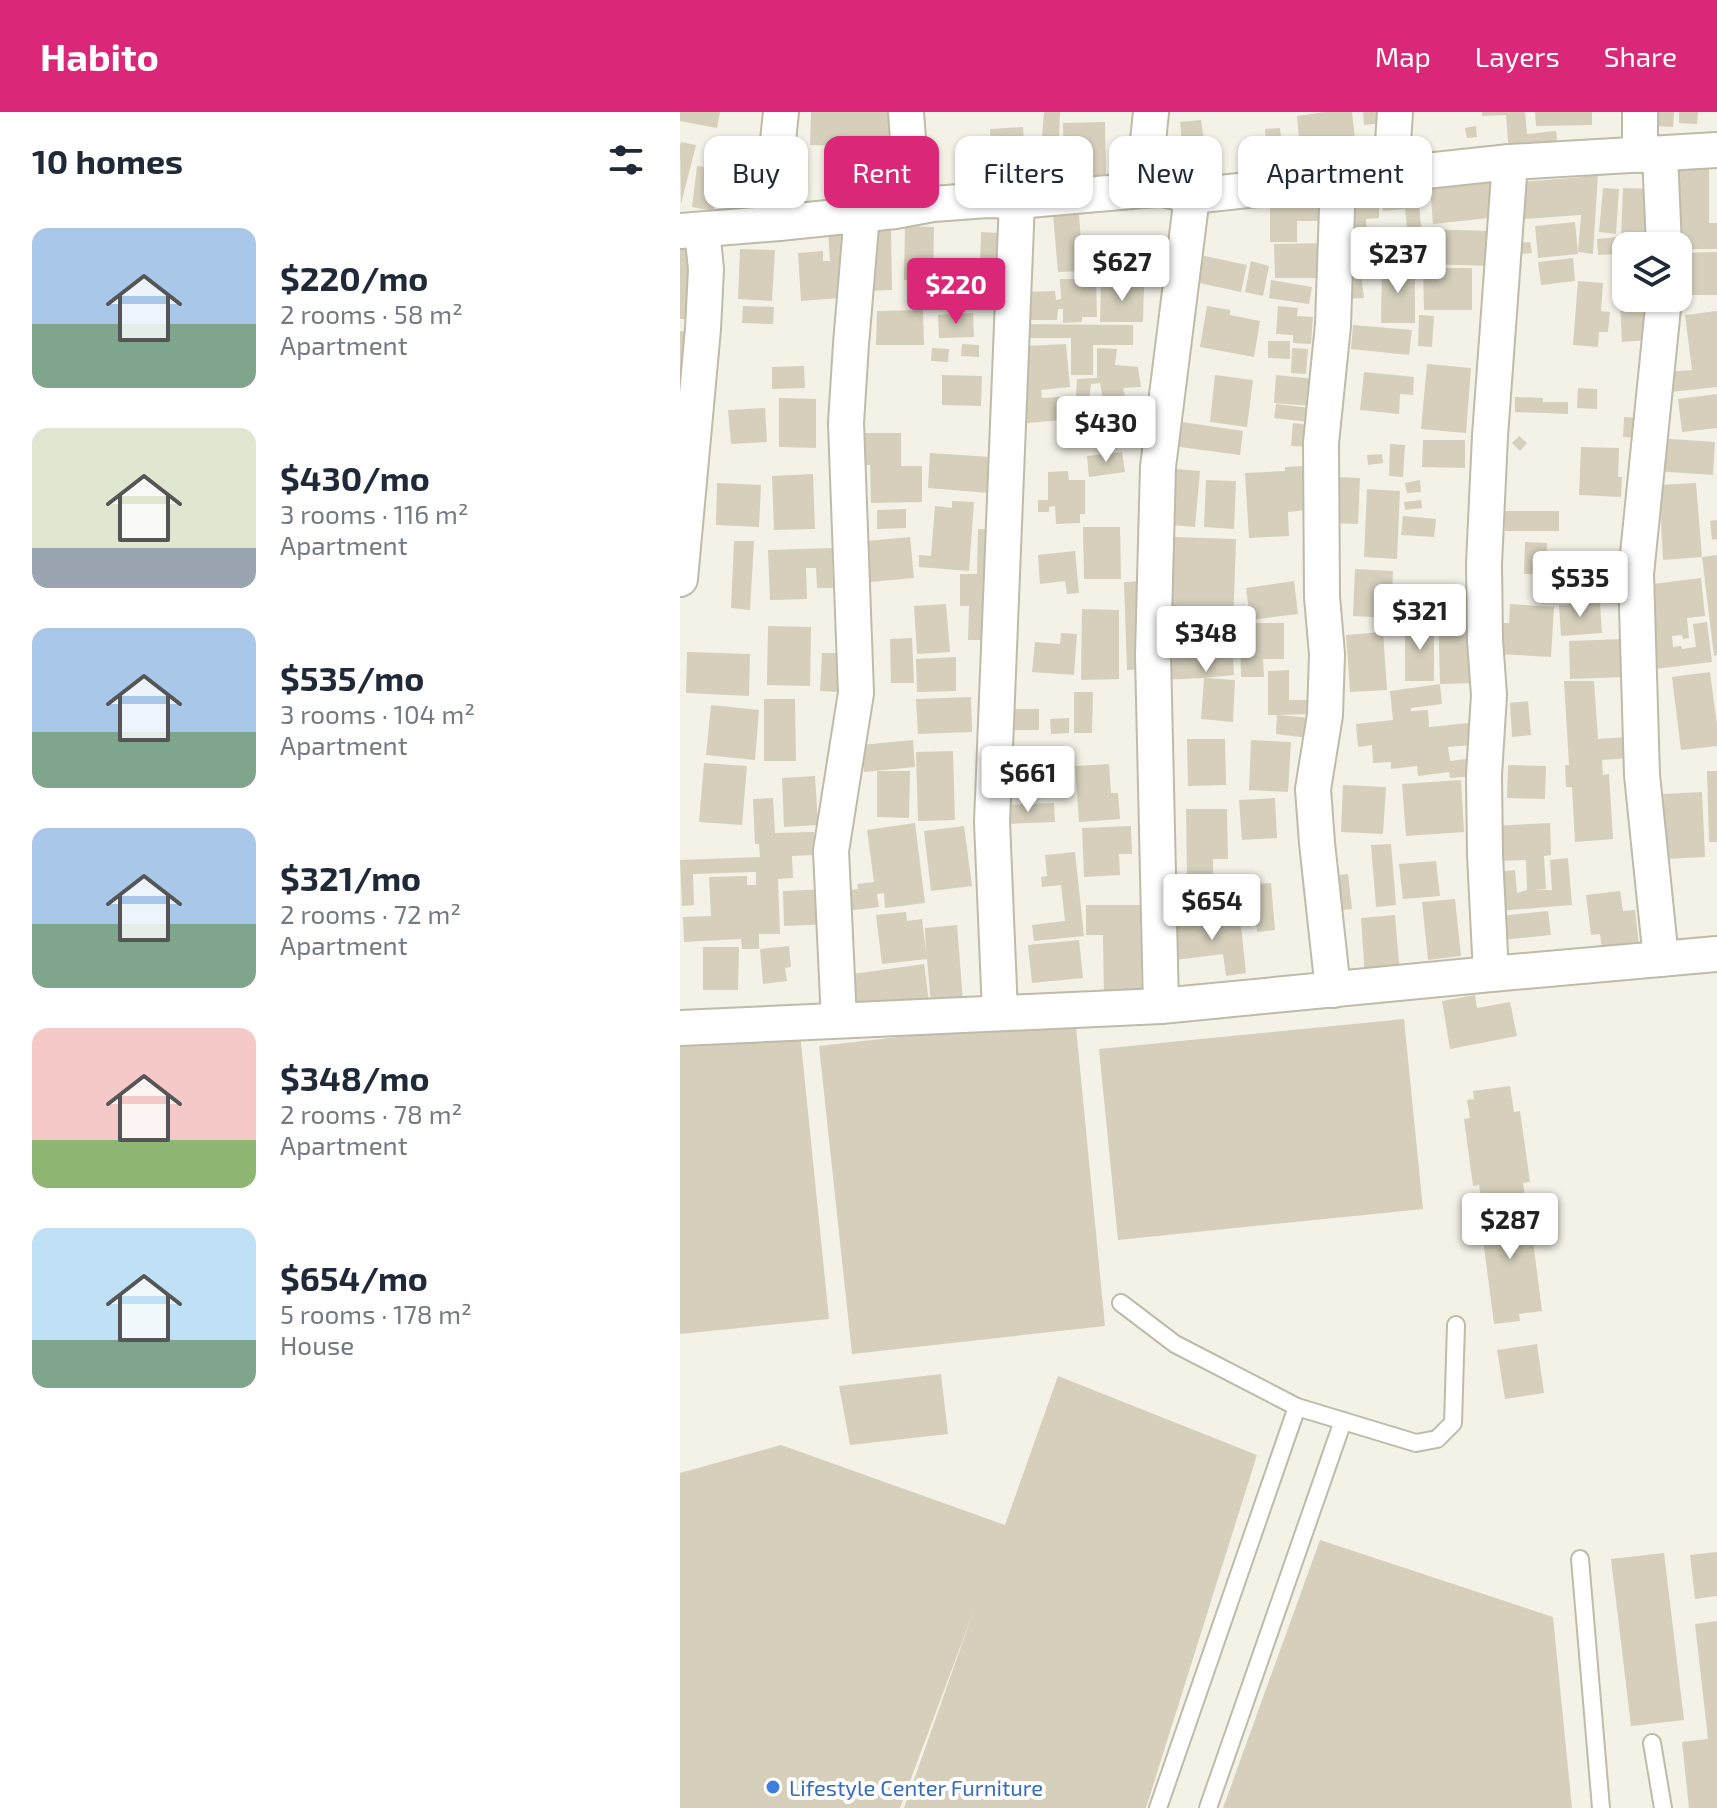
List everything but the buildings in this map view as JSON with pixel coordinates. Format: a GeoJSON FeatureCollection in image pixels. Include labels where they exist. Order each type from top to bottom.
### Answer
{"type":"FeatureCollection","features":[{"type":"Feature","properties":{"kind":"street"},"geometry":{"type":"LineString","coordinates":[[779,223],[774,199],[781,112]]}},
{"type":"Feature","properties":{"kind":"street"},"geometry":{"type":"LineString","coordinates":[[906,112],[908,136]]}},
{"type":"Feature","properties":{"kind":"street"},"geometry":{"type":"LineString","coordinates":[[1149,136],[1151,112]]}},
{"type":"Feature","properties":{"kind":"street"},"geometry":{"type":"LineString","coordinates":[[1393,136],[1395,112]]}},
{"type":"Feature","properties":{"kind":"street"},"geometry":{"type":"LineString","coordinates":[[1640,112],[1662,232]]}},
{"type":"Feature","properties":{"kind":"street"},"geometry":{"type":"LineString","coordinates":[[1432,170],[1510,162],[1717,150]]}},
{"type":"Feature","properties":{"kind":"street"},"geometry":{"type":"LineString","coordinates":[[1491,974],[1485,855],[1484,775],[1489,695],[1484,564],[1510,162]]}},
{"type":"Feature","properties":{"kind":"street"},"geometry":{"type":"LineString","coordinates":[[680,579],[706,269],[691,230],[906,208]]}},
{"type":"Feature","properties":{"kind":"street"},"geometry":{"type":"LineString","coordinates":[[1000,1013],[992,822],[1017,208]]}},
{"type":"Feature","properties":{"kind":"street"},"geometry":{"type":"LineString","coordinates":[[1161,1006],[1153,655],[1158,481],[1190,208]]}},
{"type":"Feature","properties":{"kind":"street"},"geometry":{"type":"LineString","coordinates":[[1333,990],[1313,789],[1325,715],[1327,654],[1322,597],[1321,443],[1333,325],[1337,208]]}},
{"type":"Feature","properties":{"kind":"street"},"geometry":{"type":"LineString","coordinates":[[839,1020],[831,851],[856,693],[846,423],[862,214]]}},
{"type":"Feature","properties":{"kind":"street"},"geometry":{"type":"LineString","coordinates":[[1661,959],[1642,775],[1636,574],[1663,312]]}},
{"type":"Feature","properties":{"kind":"street"},"geometry":{"type":"LineString","coordinates":[[680,1028],[1161,1006],[1717,954]]}},
{"type":"Feature","properties":{"kind":"lane"},"geometry":{"type":"LineString","coordinates":[[1121,1303],[1175,1344],[1297,1407],[1416,1443],[1437,1439],[1453,1423],[1456,1325]]}},
{"type":"Feature","properties":{"kind":"lane"},"geometry":{"type":"LineString","coordinates":[[1158,1808],[1297,1407]]}},
{"type":"Feature","properties":{"kind":"lane"},"geometry":{"type":"LineString","coordinates":[[1208,1808],[1343,1421]]}},
{"type":"Feature","properties":{"kind":"lane"},"geometry":{"type":"LineString","coordinates":[[1580,1559],[1601,1808]]}},
{"type":"Feature","properties":{"kind":"lane"},"geometry":{"type":"LineString","coordinates":[[1652,1743],[1663,1808]]}},
{"type":"Feature","properties":{"kind":"place","name":"Lifestyle Center Furniture"},"geometry":{"type":"Point","coordinates":[773,1787]}}]}
